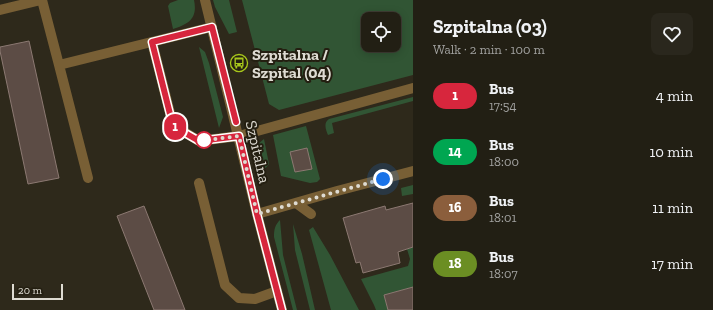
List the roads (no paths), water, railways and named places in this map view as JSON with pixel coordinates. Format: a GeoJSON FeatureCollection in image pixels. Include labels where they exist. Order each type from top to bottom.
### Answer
{"type":"FeatureCollection","features":[{"type":"Feature","properties":{"kind":"street"},"geometry":{"type":"LineString","coordinates":[[0,10],[42,0],[88,178]]}},
{"type":"Feature","properties":{"kind":"street","name":"Szpitalna"},"geometry":{"type":"LineString","coordinates":[[205,0],[282,310]]}},
{"type":"Feature","properties":{"kind":"street"},"geometry":{"type":"LineString","coordinates":[[59,65],[212,27]]}},
{"type":"Feature","properties":{"kind":"street"},"geometry":{"type":"LineString","coordinates":[[152,42],[173,126],[199,141],[239,136],[413,88]]}},
{"type":"Feature","properties":{"kind":"street"},"geometry":{"type":"LineString","coordinates":[[257,214],[413,171]]}},
{"type":"Feature","properties":{"kind":"street"},"geometry":{"type":"LineString","coordinates":[[199,183],[225,284],[239,298],[255,299],[277,291]]}},
{"type":"Feature","properties":{"kind":"street"},"geometry":{"type":"LineString","coordinates":[[296,203],[311,214]]}},
{"type":"Feature","properties":{"kind":"place","name":"Szpitalna / Szpital (04)"},"geometry":{"type":"Point","coordinates":[239,63]}}]}
